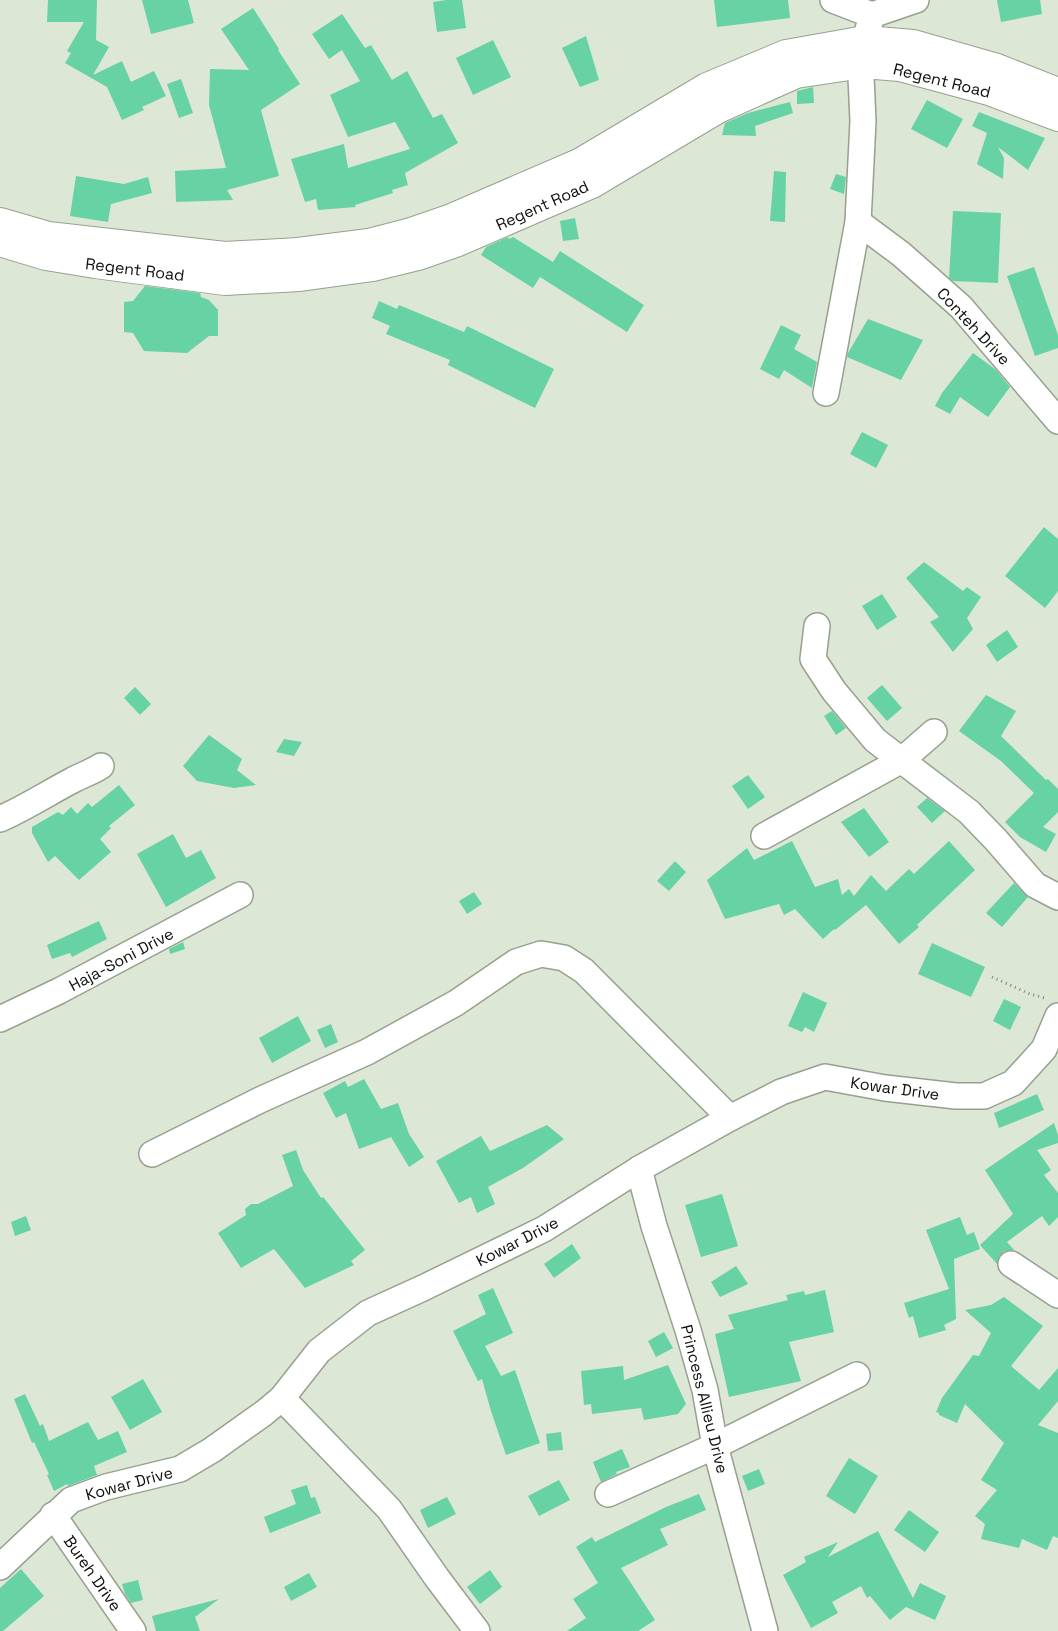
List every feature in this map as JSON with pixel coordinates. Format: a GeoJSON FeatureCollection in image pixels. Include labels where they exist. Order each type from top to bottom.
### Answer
{"type":"FeatureCollection","features":[{"type":"Feature","properties":{"kind":"main road","name":"Regent Road"},"geometry":{"type":"LineString","coordinates":[[0,222],[48,236],[225,256],[298,252],[369,243],[411,232],[449,219],[581,162],[707,87],[786,54],[856,21],[913,44],[997,68],[1058,92]]}},
{"type":"Feature","properties":{"kind":"main road","name":"Regent Road"},"geometry":{"type":"LineString","coordinates":[[856,21],[900,67],[989,90],[1058,117]]}},
{"type":"Feature","properties":{"kind":"main road","name":"Regent Road"},"geometry":{"type":"LineString","coordinates":[[0,242],[46,256],[225,280],[300,277],[373,267],[418,256],[458,242],[592,184],[718,109],[796,74],[856,21]]}},
{"type":"Feature","properties":{"kind":"street"},"geometry":{"type":"LineString","coordinates":[[826,393],[858,222],[863,121],[856,21],[916,0]]}},
{"type":"Feature","properties":{"kind":"street","name":"Conteh Drive"},"geometry":{"type":"LineString","coordinates":[[858,222],[901,254],[961,307],[1058,421]]}},
{"type":"Feature","properties":{"kind":"street"},"geometry":{"type":"LineString","coordinates":[[817,626],[813,659],[834,691],[875,740],[970,812],[1035,886],[1058,897]]}},
{"type":"Feature","properties":{"kind":"street"},"geometry":{"type":"LineString","coordinates":[[764,836],[902,760],[934,732]]}},
{"type":"Feature","properties":{"kind":"street"},"geometry":{"type":"LineString","coordinates":[[0,819],[19,811],[101,766]]}},
{"type":"Feature","properties":{"kind":"street","name":"Haja-Soni Drive"},"geometry":{"type":"LineString","coordinates":[[0,1019],[60,991],[240,895]]}},
{"type":"Feature","properties":{"kind":"street"},"geometry":{"type":"LineString","coordinates":[[152,1154],[260,1100],[367,1052],[456,1003],[516,962],[541,954],[564,958],[584,971],[730,1118]]}},
{"type":"Feature","properties":{"kind":"street","name":"Kowar Drive"},"geometry":{"type":"LineString","coordinates":[[0,1567],[71,1500],[106,1487],[180,1469],[212,1450],[282,1398],[319,1351],[368,1313],[544,1230],[639,1169],[730,1118],[781,1092],[825,1077],[885,1088],[956,1096],[984,1096],[1013,1082],[1044,1049],[1053,1007]]}},
{"type":"Feature","properties":{"kind":"street","name":"Princess Allieu Drive"},"geometry":{"type":"LineString","coordinates":[[639,1169],[654,1226],[688,1330],[705,1390],[715,1446],[765,1631]]}},
{"type":"Feature","properties":{"kind":"street"},"geometry":{"type":"LineString","coordinates":[[1011,1264],[1058,1295]]}},
{"type":"Feature","properties":{"kind":"street"},"geometry":{"type":"LineString","coordinates":[[608,1494],[715,1446],[858,1375]]}},
{"type":"Feature","properties":{"kind":"street"},"geometry":{"type":"LineString","coordinates":[[282,1398],[390,1509],[437,1578],[477,1631]]}},
{"type":"Feature","properties":{"kind":"street","name":"Bureh Drive"},"geometry":{"type":"LineString","coordinates":[[53,1515],[133,1631]]}},
{"type":"Feature","properties":{"kind":"path"},"geometry":{"type":"LineString","coordinates":[[992,977],[1030,994],[1053,1007]]}},
{"type":"Feature","properties":{"kind":"building"},"geometry":{"type":"Polygon","coordinates":[[[48,0],[97,0],[96,40],[109,47],[93,75],[122,61],[131,82],[154,71],[166,96],[142,107],[144,110],[122,120],[107,87],[65,63],[71,53],[67,51],[84,22],[47,22],[48,0]]]}},
{"type":"Feature","properties":{"kind":"building"},"geometry":{"type":"Polygon","coordinates":[[[142,0],[188,0],[194,23],[151,34],[142,0]]]}},
{"type":"Feature","properties":{"kind":"building"},"geometry":{"type":"Polygon","coordinates":[[[462,0],[466,28],[437,32],[433,2],[462,0]]]}},
{"type":"Feature","properties":{"kind":"building"},"geometry":{"type":"Polygon","coordinates":[[[714,0],[788,0],[790,18],[717,27],[714,0]]]}},
{"type":"Feature","properties":{"kind":"building"},"geometry":{"type":"Polygon","coordinates":[[[997,0],[1040,0],[1042,14],[1001,22],[997,0]]]}},
{"type":"Feature","properties":{"kind":"building"},"geometry":{"type":"Polygon","coordinates":[[[253,8],[300,84],[261,110],[279,176],[227,190],[233,200],[176,202],[175,171],[226,168],[209,105],[210,69],[249,70],[221,29],[253,8]]]}},
{"type":"Feature","properties":{"kind":"building"},"geometry":{"type":"Polygon","coordinates":[[[342,14],[365,48],[371,45],[392,80],[407,71],[433,118],[442,114],[458,143],[405,173],[408,185],[392,190],[393,193],[355,205],[356,207],[318,210],[316,199],[305,202],[291,159],[344,144],[348,168],[410,149],[395,122],[348,137],[330,95],[360,81],[342,50],[329,59],[312,34],[342,14]]]}},
{"type":"Feature","properties":{"kind":"building"},"geometry":{"type":"Polygon","coordinates":[[[586,36],[599,80],[580,87],[562,48],[586,36]]]}},
{"type":"Feature","properties":{"kind":"building"},"geometry":{"type":"Polygon","coordinates":[[[493,40],[511,77],[473,95],[456,58],[493,40]]]}},
{"type":"Feature","properties":{"kind":"building"},"geometry":{"type":"Polygon","coordinates":[[[181,79],[193,113],[179,118],[167,84],[181,79]]]}},
{"type":"Feature","properties":{"kind":"building"},"geometry":{"type":"Polygon","coordinates":[[[813,87],[814,103],[797,104],[797,91],[813,87]]]}},
{"type":"Feature","properties":{"kind":"building"},"geometry":{"type":"Polygon","coordinates":[[[927,100],[963,119],[947,148],[911,129],[927,100]]]}},
{"type":"Feature","properties":{"kind":"building"},"geometry":{"type":"Polygon","coordinates":[[[790,102],[793,113],[755,126],[756,136],[722,135],[725,123],[748,113],[790,102]]]}},
{"type":"Feature","properties":{"kind":"building"},"geometry":{"type":"Polygon","coordinates":[[[979,112],[1045,138],[1028,170],[998,147],[1004,158],[1003,179],[977,164],[987,133],[972,126],[979,112]]]}},
{"type":"Feature","properties":{"kind":"building"},"geometry":{"type":"Polygon","coordinates":[[[774,171],[786,172],[785,222],[770,221],[774,171]]]}},
{"type":"Feature","properties":{"kind":"building"},"geometry":{"type":"Polygon","coordinates":[[[836,174],[846,177],[844,194],[830,189],[836,174]]]}},
{"type":"Feature","properties":{"kind":"building"},"geometry":{"type":"Polygon","coordinates":[[[76,176],[124,184],[148,177],[152,193],[111,204],[108,222],[70,216],[76,176]]]}},
{"type":"Feature","properties":{"kind":"building"},"geometry":{"type":"Polygon","coordinates":[[[953,211],[1001,213],[998,283],[953,281],[949,278],[953,211]]]}},
{"type":"Feature","properties":{"kind":"building"},"geometry":{"type":"Polygon","coordinates":[[[575,218],[579,239],[563,241],[560,221],[575,218]]]}},
{"type":"Feature","properties":{"kind":"building"},"geometry":{"type":"Polygon","coordinates":[[[508,237],[509,239],[513,237],[553,262],[560,251],[644,305],[627,332],[540,277],[533,288],[481,255],[486,247],[508,237]]]}},
{"type":"Feature","properties":{"kind":"building"},"geometry":{"type":"Polygon","coordinates":[[[1034,267],[1058,335],[1058,348],[1035,356],[1007,276],[1034,267]]]}},
{"type":"Feature","properties":{"kind":"building"},"geometry":{"type":"Polygon","coordinates":[[[145,286],[200,293],[201,297],[209,300],[218,310],[218,336],[209,336],[187,353],[144,351],[133,333],[124,332],[124,302],[133,301],[145,286]]]}},
{"type":"Feature","properties":{"kind":"building"},"geometry":{"type":"Polygon","coordinates":[[[379,301],[397,309],[399,305],[464,332],[467,326],[554,369],[535,408],[448,365],[450,360],[386,334],[390,326],[372,318],[379,301]]]}},
{"type":"Feature","properties":{"kind":"building"},"geometry":{"type":"Polygon","coordinates":[[[868,319],[923,340],[901,380],[847,357],[868,319]]]}},
{"type":"Feature","properties":{"kind":"building"},"geometry":{"type":"Polygon","coordinates":[[[781,325],[801,335],[794,349],[817,362],[812,388],[784,370],[779,379],[760,369],[781,325]]]}},
{"type":"Feature","properties":{"kind":"building"},"geometry":{"type":"Polygon","coordinates":[[[973,353],[995,369],[1010,387],[988,417],[960,397],[950,414],[935,406],[942,393],[973,353]]]}},
{"type":"Feature","properties":{"kind":"building"},"geometry":{"type":"Polygon","coordinates":[[[862,432],[888,445],[876,468],[850,454],[862,432]]]}},
{"type":"Feature","properties":{"kind":"building"},"geometry":{"type":"Polygon","coordinates":[[[1044,527],[1058,539],[1058,591],[1045,608],[1005,576],[1044,527]]]}},
{"type":"Feature","properties":{"kind":"building"},"geometry":{"type":"Polygon","coordinates":[[[924,562],[963,591],[967,587],[981,597],[967,618],[973,629],[953,652],[930,622],[939,617],[906,578],[924,562]]]}},
{"type":"Feature","properties":{"kind":"building"},"geometry":{"type":"Polygon","coordinates":[[[882,594],[897,617],[877,630],[862,606],[882,594]]]}},
{"type":"Feature","properties":{"kind":"building"},"geometry":{"type":"Polygon","coordinates":[[[1007,630],[1018,647],[997,662],[986,645],[1007,630]]]}},
{"type":"Feature","properties":{"kind":"building"},"geometry":{"type":"Polygon","coordinates":[[[882,685],[902,708],[887,721],[867,698],[882,685]]]}},
{"type":"Feature","properties":{"kind":"building"},"geometry":{"type":"Polygon","coordinates":[[[135,687],[151,704],[140,715],[124,698],[135,687]]]}},
{"type":"Feature","properties":{"kind":"building"},"geometry":{"type":"Polygon","coordinates":[[[986,695],[1016,711],[1001,736],[1046,780],[1048,779],[1058,789],[1058,812],[1043,827],[1056,834],[1046,852],[1020,837],[1005,822],[1034,793],[1001,761],[959,731],[986,695]]]}},
{"type":"Feature","properties":{"kind":"building"},"geometry":{"type":"Polygon","coordinates":[[[832,711],[846,728],[836,735],[824,716],[832,711]]]}},
{"type":"Feature","properties":{"kind":"building"},"geometry":{"type":"Polygon","coordinates":[[[209,735],[242,759],[237,770],[256,785],[234,788],[197,781],[183,766],[209,735]]]}},
{"type":"Feature","properties":{"kind":"building"},"geometry":{"type":"Polygon","coordinates":[[[284,739],[302,742],[294,756],[276,752],[284,739]]]}},
{"type":"Feature","properties":{"kind":"building"},"geometry":{"type":"Polygon","coordinates":[[[748,775],[765,797],[748,809],[732,786],[748,775]]]}},
{"type":"Feature","properties":{"kind":"building"},"geometry":{"type":"Polygon","coordinates":[[[119,785],[135,805],[109,826],[111,828],[100,839],[111,852],[79,880],[55,856],[48,862],[32,833],[32,827],[58,812],[63,815],[71,807],[77,814],[88,803],[92,807],[119,785]]]}},
{"type":"Feature","properties":{"kind":"building"},"geometry":{"type":"Polygon","coordinates":[[[927,798],[945,811],[932,823],[917,807],[927,798]]]}},
{"type":"Feature","properties":{"kind":"building"},"geometry":{"type":"Polygon","coordinates":[[[864,808],[889,842],[869,857],[841,822],[864,808]]]}},
{"type":"Feature","properties":{"kind":"building"},"geometry":{"type":"Polygon","coordinates":[[[173,834],[186,858],[201,850],[216,878],[166,907],[137,854],[173,834]]]}},
{"type":"Feature","properties":{"kind":"building"},"geometry":{"type":"Polygon","coordinates":[[[792,841],[815,887],[838,879],[842,895],[849,889],[854,896],[871,875],[886,891],[909,869],[914,874],[949,841],[975,870],[917,925],[919,927],[899,944],[866,905],[823,939],[795,909],[784,915],[779,904],[725,919],[707,880],[747,848],[754,860],[792,841]]]}},
{"type":"Feature","properties":{"kind":"building"},"geometry":{"type":"Polygon","coordinates":[[[675,861],[686,872],[669,891],[657,881],[675,861]]]}},
{"type":"Feature","properties":{"kind":"building"},"geometry":{"type":"Polygon","coordinates":[[[1014,883],[1028,897],[1002,927],[986,913],[1014,883]]]}},
{"type":"Feature","properties":{"kind":"building"},"geometry":{"type":"Polygon","coordinates":[[[474,892],[482,904],[467,914],[459,901],[474,892]]]}},
{"type":"Feature","properties":{"kind":"building"},"geometry":{"type":"Polygon","coordinates":[[[99,921],[107,939],[72,957],[70,953],[52,959],[47,945],[99,921]]]}},
{"type":"Feature","properties":{"kind":"building"},"geometry":{"type":"Polygon","coordinates":[[[183,942],[185,949],[170,954],[169,949],[183,942]]]}},
{"type":"Feature","properties":{"kind":"building"},"geometry":{"type":"Polygon","coordinates":[[[932,943],[985,967],[971,997],[918,974],[932,943]]]}},
{"type":"Feature","properties":{"kind":"building"},"geometry":{"type":"Polygon","coordinates":[[[803,992],[827,1003],[814,1032],[805,1027],[802,1032],[788,1026],[803,992]]]}},
{"type":"Feature","properties":{"kind":"building"},"geometry":{"type":"Polygon","coordinates":[[[1004,999],[1021,1007],[1010,1030],[993,1021],[1004,999]]]}},
{"type":"Feature","properties":{"kind":"building"},"geometry":{"type":"Polygon","coordinates":[[[298,1016],[311,1041],[272,1063],[259,1038],[298,1016]]]}},
{"type":"Feature","properties":{"kind":"building"},"geometry":{"type":"Polygon","coordinates":[[[331,1024],[338,1042],[325,1048],[317,1030],[331,1024]]]}},
{"type":"Feature","properties":{"kind":"building"},"geometry":{"type":"Polygon","coordinates":[[[364,1079],[381,1109],[398,1103],[409,1134],[424,1157],[409,1167],[391,1137],[359,1149],[346,1113],[336,1118],[323,1093],[345,1081],[348,1087],[364,1079]]]}},
{"type":"Feature","properties":{"kind":"building"},"geometry":{"type":"Polygon","coordinates":[[[1037,1094],[1044,1110],[999,1128],[994,1113],[1037,1094]]]}},
{"type":"Feature","properties":{"kind":"building"},"geometry":{"type":"Polygon","coordinates":[[[1054,1123],[1058,1135],[1058,1143],[1037,1150],[1051,1170],[1044,1175],[1058,1193],[1058,1217],[1049,1226],[1042,1216],[1007,1242],[1014,1250],[1004,1251],[999,1257],[997,1264],[980,1245],[1013,1214],[985,1170],[1054,1123]]]}},
{"type":"Feature","properties":{"kind":"building"},"geometry":{"type":"Polygon","coordinates":[[[547,1125],[564,1139],[523,1168],[488,1187],[495,1204],[477,1213],[471,1197],[459,1203],[436,1161],[481,1136],[490,1151],[547,1125]]]}},
{"type":"Feature","properties":{"kind":"building"},"geometry":{"type":"Polygon","coordinates":[[[296,1150],[303,1170],[321,1198],[323,1197],[365,1250],[351,1261],[354,1265],[305,1288],[274,1249],[241,1268],[218,1233],[246,1215],[245,1209],[251,1204],[258,1204],[293,1186],[282,1155],[296,1150]]]}},
{"type":"Feature","properties":{"kind":"building"},"geometry":{"type":"Polygon","coordinates":[[[722,1194],[738,1246],[701,1257],[685,1205],[722,1194]]]}},
{"type":"Feature","properties":{"kind":"building"},"geometry":{"type":"Polygon","coordinates":[[[26,1216],[31,1230],[15,1236],[11,1222],[26,1216]]]}},
{"type":"Feature","properties":{"kind":"building"},"geometry":{"type":"Polygon","coordinates":[[[960,1217],[967,1235],[974,1232],[980,1249],[954,1259],[956,1319],[944,1325],[946,1330],[919,1338],[913,1316],[909,1318],[904,1303],[949,1289],[926,1230],[960,1217]]]}},
{"type":"Feature","properties":{"kind":"building"},"geometry":{"type":"Polygon","coordinates":[[[572,1244],[581,1258],[554,1278],[544,1264],[572,1244]]]}},
{"type":"Feature","properties":{"kind":"building"},"geometry":{"type":"Polygon","coordinates":[[[736,1266],[748,1284],[720,1297],[711,1282],[736,1266]]]}},
{"type":"Feature","properties":{"kind":"building"},"geometry":{"type":"Polygon","coordinates":[[[493,1288],[513,1333],[485,1346],[501,1376],[515,1370],[540,1443],[506,1455],[482,1379],[478,1381],[453,1331],[486,1314],[478,1295],[493,1288]]]}},
{"type":"Feature","properties":{"kind":"building"},"geometry":{"type":"Polygon","coordinates":[[[825,1290],[834,1332],[789,1342],[801,1381],[729,1397],[715,1334],[734,1329],[728,1315],[788,1300],[786,1295],[804,1291],[805,1295],[825,1290]]]}},
{"type":"Feature","properties":{"kind":"building"},"geometry":{"type":"Polygon","coordinates":[[[1004,1297],[1043,1326],[1011,1366],[1039,1390],[1058,1368],[1058,1401],[1038,1425],[1058,1433],[1058,1538],[1053,1536],[1047,1550],[1022,1539],[1019,1548],[981,1539],[985,1524],[975,1516],[997,1490],[981,1480],[1004,1443],[965,1404],[957,1423],[936,1412],[942,1398],[973,1355],[979,1356],[991,1333],[965,1310],[991,1305],[1004,1297]]]}},
{"type":"Feature","properties":{"kind":"building"},"geometry":{"type":"Polygon","coordinates":[[[664,1332],[673,1348],[656,1357],[648,1341],[664,1332]]]}},
{"type":"Feature","properties":{"kind":"building"},"geometry":{"type":"Polygon","coordinates":[[[668,1365],[686,1404],[678,1414],[644,1420],[641,1408],[592,1414],[591,1404],[584,1405],[581,1371],[623,1366],[624,1380],[668,1365]]]}},
{"type":"Feature","properties":{"kind":"building"},"geometry":{"type":"Polygon","coordinates":[[[143,1379],[162,1412],[130,1430],[111,1397],[143,1379]]]}},
{"type":"Feature","properties":{"kind":"building"},"geometry":{"type":"Polygon","coordinates":[[[25,1394],[40,1426],[43,1424],[49,1441],[88,1422],[98,1440],[118,1431],[127,1452],[94,1466],[97,1475],[68,1486],[67,1484],[54,1491],[47,1475],[49,1474],[34,1442],[32,1443],[14,1399],[25,1394]]]}},
{"type":"Feature","properties":{"kind":"building"},"geometry":{"type":"Polygon","coordinates":[[[561,1432],[563,1450],[548,1451],[546,1434],[561,1432]]]}},
{"type":"Feature","properties":{"kind":"building"},"geometry":{"type":"Polygon","coordinates":[[[622,1449],[630,1467],[616,1472],[617,1474],[601,1482],[593,1462],[622,1449]]]}},
{"type":"Feature","properties":{"kind":"building"},"geometry":{"type":"Polygon","coordinates":[[[849,1458],[878,1476],[855,1514],[826,1496],[849,1458]]]}},
{"type":"Feature","properties":{"kind":"building"},"geometry":{"type":"Polygon","coordinates":[[[759,1469],[765,1484],[748,1491],[742,1476],[759,1469]]]}},
{"type":"Feature","properties":{"kind":"building"},"geometry":{"type":"Polygon","coordinates":[[[559,1480],[570,1500],[539,1516],[528,1496],[559,1480]]]}},
{"type":"Feature","properties":{"kind":"building"},"geometry":{"type":"Polygon","coordinates":[[[307,1485],[311,1498],[315,1497],[321,1513],[270,1533],[264,1517],[296,1504],[291,1490],[307,1485]]]}},
{"type":"Feature","properties":{"kind":"building"},"geometry":{"type":"Polygon","coordinates":[[[699,1494],[706,1510],[660,1529],[668,1545],[621,1568],[655,1620],[638,1631],[567,1631],[586,1618],[573,1599],[598,1583],[576,1547],[592,1537],[595,1542],[666,1507],[699,1494]]]}},
{"type":"Feature","properties":{"kind":"building"},"geometry":{"type":"Polygon","coordinates":[[[447,1497],[456,1514],[428,1528],[420,1510],[447,1497]]]}},
{"type":"Feature","properties":{"kind":"building"},"geometry":{"type":"Polygon","coordinates":[[[909,1510],[939,1532],[925,1552],[894,1530],[909,1510]]]}},
{"type":"Feature","properties":{"kind":"building"},"geometry":{"type":"Polygon","coordinates":[[[878,1531],[913,1598],[920,1583],[946,1596],[935,1620],[906,1607],[890,1620],[870,1596],[867,1598],[861,1586],[832,1602],[838,1613],[811,1628],[783,1575],[806,1562],[804,1557],[838,1542],[828,1557],[878,1531]]]}},
{"type":"Feature","properties":{"kind":"building"},"geometry":{"type":"Polygon","coordinates":[[[21,1569],[44,1596],[3,1631],[0,1631],[0,1588],[21,1569]]]}},
{"type":"Feature","properties":{"kind":"building"},"geometry":{"type":"Polygon","coordinates":[[[490,1570],[502,1587],[480,1604],[467,1587],[490,1570]]]}},
{"type":"Feature","properties":{"kind":"building"},"geometry":{"type":"Polygon","coordinates":[[[309,1573],[317,1587],[291,1601],[284,1587],[309,1573]]]}},
{"type":"Feature","properties":{"kind":"building"},"geometry":{"type":"Polygon","coordinates":[[[138,1580],[143,1600],[131,1603],[125,1594],[122,1584],[138,1580]]]}},
{"type":"Feature","properties":{"kind":"building"},"geometry":{"type":"Polygon","coordinates":[[[219,1599],[195,1617],[200,1631],[156,1631],[152,1616],[219,1599]]]}}]}
